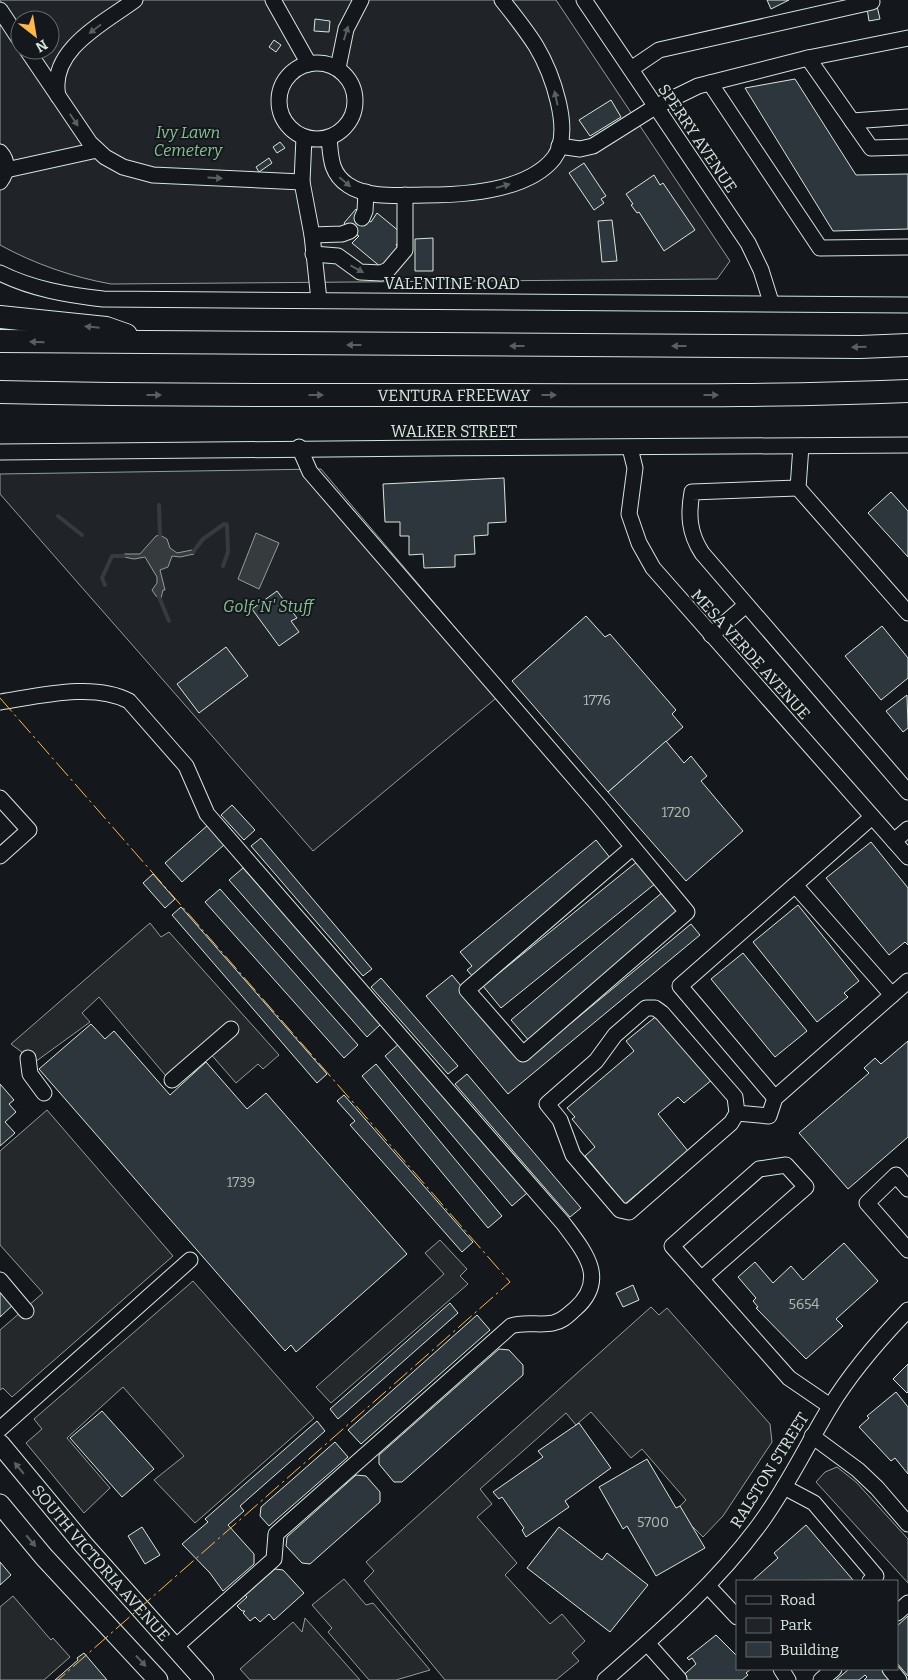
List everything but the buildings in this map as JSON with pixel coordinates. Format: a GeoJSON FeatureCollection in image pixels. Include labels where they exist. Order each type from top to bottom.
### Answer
{"type":"FeatureCollection","features":[{"type":"Feature","properties":{"kind":"highway"},"geometry":{"type":"LineString","coordinates":[[0,317],[106,328],[156,344]]}},
{"type":"Feature","properties":{"kind":"highway"},"geometry":{"type":"LineString","coordinates":[[0,341],[156,344],[850,347],[908,344]]}},
{"type":"Feature","properties":{"kind":"highway","name":"VENTURA FREEWAY"},"geometry":{"type":"LineString","coordinates":[[0,392],[118,395],[808,395],[908,391]]}},
{"type":"Feature","properties":{"kind":"highway"},"geometry":{"type":"LineString","coordinates":[[0,397],[118,395]]}},
{"type":"Feature","properties":{"kind":"main road","name":"SOUTH VICTORIA AVENUE"},"geometry":{"type":"LineString","coordinates":[[0,1444],[174,1648],[204,1680]]}},
{"type":"Feature","properties":{"kind":"main road","name":"SOUTH VICTORIA AVENUE"},"geometry":{"type":"LineString","coordinates":[[0,1504],[44,1557],[158,1680]]}},
{"type":"Feature","properties":{"kind":"street"},"geometry":{"type":"LineString","coordinates":[[58,97],[58,70],[68,53],[92,31],[134,0]]}},
{"type":"Feature","properties":{"kind":"street"},"geometry":{"type":"LineString","coordinates":[[274,0],[309,64]]}},
{"type":"Feature","properties":{"kind":"street"},"geometry":{"type":"LineString","coordinates":[[338,68],[346,29],[361,0]]}},
{"type":"Feature","properties":{"kind":"street"},"geometry":{"type":"LineString","coordinates":[[329,138],[332,167],[335,172],[346,184],[366,192],[405,195],[470,193],[511,184],[538,171],[554,158],[559,146],[561,120],[547,68],[523,26],[502,0]]}},
{"type":"Feature","properties":{"kind":"street","name":"SPERRY AVENUE"},"geometry":{"type":"LineString","coordinates":[[584,0],[748,244],[761,270],[771,302]]}},
{"type":"Feature","properties":{"kind":"street"},"geometry":{"type":"LineString","coordinates":[[631,69],[659,50],[872,2]]}},
{"type":"Feature","properties":{"kind":"street"},"geometry":{"type":"LineString","coordinates":[[0,10],[10,25]]}},
{"type":"Feature","properties":{"kind":"street"},"geometry":{"type":"LineString","coordinates":[[559,146],[580,149],[590,148],[655,106],[698,86],[808,58],[908,38]]}},
{"type":"Feature","properties":{"kind":"street"},"geometry":{"type":"LineString","coordinates":[[808,58],[871,148],[908,147]]}},
{"type":"Feature","properties":{"kind":"street"},"geometry":{"type":"LineString","coordinates":[[34,60],[84,135],[98,150],[119,165],[143,174],[302,182]]}},
{"type":"Feature","properties":{"kind":"street"},"geometry":{"type":"LineString","coordinates":[[324,63],[338,68],[354,87],[355,106],[349,123],[340,132],[329,138],[316,140],[304,137],[293,131],[285,122],[280,111],[279,99],[282,87],[288,76],[297,68],[309,64],[324,63]]}},
{"type":"Feature","properties":{"kind":"street"},"geometry":{"type":"LineString","coordinates":[[710,83],[820,248],[908,246]]}},
{"type":"Feature","properties":{"kind":"street"},"geometry":{"type":"LineString","coordinates":[[852,121],[908,117]]}},
{"type":"Feature","properties":{"kind":"street"},"geometry":{"type":"LineString","coordinates":[[304,137],[302,182],[312,235],[318,300]]}},
{"type":"Feature","properties":{"kind":"street"},"geometry":{"type":"LineString","coordinates":[[0,152],[6,162],[3,176],[98,150]]}},
{"type":"Feature","properties":{"kind":"street"},"geometry":{"type":"LineString","coordinates":[[362,218],[365,211],[366,192]]}},
{"type":"Feature","properties":{"kind":"street"},"geometry":{"type":"LineString","coordinates":[[313,254],[338,256],[360,272],[382,273],[388,270],[405,250],[405,195]]}},
{"type":"Feature","properties":{"kind":"street"},"geometry":{"type":"LineString","coordinates":[[312,235],[350,232]]}},
{"type":"Feature","properties":{"kind":"street","name":"VALENTINE ROAD"},"geometry":{"type":"LineString","coordinates":[[0,274],[45,290],[103,299],[771,302],[908,305]]}},
{"type":"Feature","properties":{"kind":"street","name":"WALKER STREET"},"geometry":{"type":"LineString","coordinates":[[0,452],[299,447],[630,448],[908,445]]}},
{"type":"Feature","properties":{"kind":"street"},"geometry":{"type":"LineString","coordinates":[[800,446],[798,488],[908,612]]}},
{"type":"Feature","properties":{"kind":"street"},"geometry":{"type":"LineString","coordinates":[[299,447],[310,472],[598,805],[687,912],[523,1054],[467,990],[632,847]]}},
{"type":"Feature","properties":{"kind":"street","name":"MESA VERDE AVENUE"},"geometry":{"type":"LineString","coordinates":[[630,448],[635,468],[629,514],[639,543],[663,580],[908,857]]}},
{"type":"Feature","properties":{"kind":"street"},"geometry":{"type":"LineString","coordinates":[[798,488],[692,492],[690,520],[692,538],[702,553],[746,605],[908,792]]}},
{"type":"Feature","properties":{"kind":"street"},"geometry":{"type":"LineString","coordinates":[[711,635],[746,605]]}},
{"type":"Feature","properties":{"kind":"street"},"geometry":{"type":"LineString","coordinates":[[0,702],[99,691],[116,695],[129,701],[186,766],[207,814],[563,1223],[586,1253],[591,1265],[591,1291],[584,1301],[562,1320],[551,1324],[519,1323],[511,1326],[276,1534],[274,1559],[174,1648]]}},
{"type":"Feature","properties":{"kind":"street"},"geometry":{"type":"LineString","coordinates":[[0,798],[29,830],[0,856]]}},
{"type":"Feature","properties":{"kind":"street"},"geometry":{"type":"LineString","coordinates":[[775,1098],[680,986],[872,817]]}},
{"type":"Feature","properties":{"kind":"street"},"geometry":{"type":"LineString","coordinates":[[894,841],[908,829]]}},
{"type":"Feature","properties":{"kind":"street"},"geometry":{"type":"LineString","coordinates":[[795,884],[892,995]]}},
{"type":"Feature","properties":{"kind":"street"},"geometry":{"type":"LineString","coordinates":[[737,1113],[769,1116],[775,1098],[908,981]]}},
{"type":"Feature","properties":{"kind":"street"},"geometry":{"type":"LineString","coordinates":[[646,1008],[655,1008],[662,1013],[735,1097],[737,1113],[731,1123],[629,1212],[620,1210],[573,1155],[560,1120],[547,1104],[596,1061],[615,1034],[646,1008]]}},
{"type":"Feature","properties":{"kind":"street"},"geometry":{"type":"LineString","coordinates":[[172,1080],[231,1029]]}},
{"type":"Feature","properties":{"kind":"street"},"geometry":{"type":"LineString","coordinates":[[28,1058],[30,1074],[44,1092]]}},
{"type":"Feature","properties":{"kind":"street"},"geometry":{"type":"LineString","coordinates":[[701,1279],[806,1187],[786,1165],[759,1169],[672,1246],[701,1279],[789,1378],[830,1406]]}},
{"type":"Feature","properties":{"kind":"street"},"geometry":{"type":"LineString","coordinates":[[908,1188],[896,1176],[867,1204],[908,1250]]}},
{"type":"Feature","properties":{"kind":"street"},"geometry":{"type":"LineString","coordinates":[[0,1430],[190,1260]]}},
{"type":"Feature","properties":{"kind":"street"},"geometry":{"type":"LineString","coordinates":[[0,1280],[26,1311]]}},
{"type":"Feature","properties":{"kind":"street","name":"RALSTON STREET"},"geometry":{"type":"LineString","coordinates":[[605,1680],[708,1586],[762,1522],[830,1406],[864,1358],[908,1310]]}},
{"type":"Feature","properties":{"kind":"street"},"geometry":{"type":"LineString","coordinates":[[812,1436],[858,1470],[877,1488],[908,1524]]}},
{"type":"Feature","properties":{"kind":"street"},"geometry":{"type":"LineString","coordinates":[[784,1487],[814,1503],[876,1576],[871,1580]]}},
{"type":"Feature","properties":{"kind":"street"},"geometry":{"type":"LineString","coordinates":[[708,1586],[736,1616]]}},
{"type":"Feature","properties":{"kind":"street"},"geometry":{"type":"LineString","coordinates":[[898,1612],[908,1603]]}},
{"type":"Feature","properties":{"kind":"street"},"geometry":{"type":"LineString","coordinates":[[647,1643],[679,1679]]}},
{"type":"Feature","properties":{"kind":"street"},"geometry":{"type":"LineString","coordinates":[[821,1680],[833,1670]]}},
{"type":"Feature","properties":{"kind":"street"},"geometry":{"type":"LineString","coordinates":[[891,1670],[900,1680]]}},
{"type":"Feature","properties":{"kind":"green space","name":"Ivy Lawn Cemetery"},"geometry":{"type":"Polygon","coordinates":[[[0,0],[556,0],[730,261],[717,279],[111,284],[82,278],[27,258],[0,245],[0,0]]]}},
{"type":"Feature","properties":{"kind":"green space","name":"Golf 'N' Stuff"},"geometry":{"type":"Polygon","coordinates":[[[321,469],[507,689],[313,851],[0,494],[0,474],[321,469]]]}},
{"type":"Feature","properties":{"kind":"green space"},"geometry":{"type":"Polygon","coordinates":[[[837,1467],[856,1482],[908,1539],[908,1583],[816,1482],[825,1472],[837,1467]]]}},
{"type":"Feature","properties":{"kind":"shaded area"},"geometry":{"type":"Polygon","coordinates":[[[256,533],[279,543],[259,589],[238,579],[256,533]]]}},
{"type":"Feature","properties":{"kind":"shaded area"},"geometry":{"type":"Polygon","coordinates":[[[160,535],[167,539],[170,548],[177,553],[192,550],[194,554],[180,557],[172,556],[168,567],[160,570],[165,590],[163,590],[161,598],[156,596],[152,590],[157,583],[157,577],[145,557],[134,559],[124,557],[124,554],[140,554],[156,536],[160,535]]]}},
{"type":"Feature","properties":{"kind":"shaded area"},"geometry":{"type":"Polygon","coordinates":[[[150,923],[161,937],[169,932],[279,1055],[263,1069],[258,1064],[236,1083],[202,1044],[166,1076],[99,997],[82,1013],[90,1022],[35,1062],[11,1044],[150,923]]]}},
{"type":"Feature","properties":{"kind":"shaded area"},"geometry":{"type":"Polygon","coordinates":[[[47,1110],[173,1256],[12,1397],[3,1388],[0,1390],[0,1330],[43,1293],[0,1245],[0,1151],[47,1110]]]}},
{"type":"Feature","properties":{"kind":"shaded area"},"geometry":{"type":"Polygon","coordinates":[[[440,1240],[467,1269],[460,1276],[468,1284],[331,1403],[316,1387],[444,1274],[425,1253],[440,1240]]]}},
{"type":"Feature","properties":{"kind":"shaded area"},"geometry":{"type":"Polygon","coordinates":[[[193,1281],[314,1418],[195,1523],[154,1480],[184,1456],[123,1387],[67,1438],[110,1488],[84,1513],[26,1443],[42,1429],[34,1419],[193,1281]]]}},
{"type":"Feature","properties":{"kind":"shaded area"},"geometry":{"type":"Polygon","coordinates":[[[651,1307],[659,1315],[667,1308],[770,1424],[772,1442],[723,1516],[703,1537],[676,1510],[686,1500],[642,1449],[631,1458],[591,1412],[576,1425],[566,1413],[480,1489],[492,1504],[477,1517],[517,1563],[505,1575],[550,1624],[562,1614],[585,1641],[572,1653],[579,1661],[556,1680],[445,1680],[364,1581],[374,1571],[366,1562],[651,1307]]]}},
{"type":"Feature","properties":{"kind":"shaded area"},"geometry":{"type":"Polygon","coordinates":[[[344,1579],[366,1605],[373,1603],[430,1670],[396,1680],[369,1680],[328,1632],[332,1628],[312,1605],[344,1579]]]}},
{"type":"Feature","properties":{"kind":"shaded area"},"geometry":{"type":"Polygon","coordinates":[[[13,1596],[51,1640],[53,1638],[70,1657],[44,1680],[0,1680],[0,1607],[13,1596]]]}},
{"type":"Feature","properties":{"kind":"shaded area"},"geometry":{"type":"Polygon","coordinates":[[[305,1618],[360,1680],[250,1680],[240,1669],[293,1622],[302,1632],[305,1618]]]}},
{"type":"Feature","properties":{"kind":"waterway"},"geometry":{"type":"LineString","coordinates":[[159,505],[160,535]]}},
{"type":"Feature","properties":{"kind":"waterway"},"geometry":{"type":"LineString","coordinates":[[58,516],[82,535]]}},
{"type":"Feature","properties":{"kind":"waterway"},"geometry":{"type":"LineString","coordinates":[[193,552],[203,539],[224,524],[227,525],[228,552],[223,566]]}},
{"type":"Feature","properties":{"kind":"waterway"},"geometry":{"type":"LineString","coordinates":[[105,585],[102,578],[112,556],[124,556]]}},
{"type":"Feature","properties":{"kind":"waterway"},"geometry":{"type":"LineString","coordinates":[[159,597],[169,621]]}},
{"type":"Feature","properties":{"kind":"power"},"geometry":{"type":"LineString","coordinates":[[0,698],[510,1282],[58,1680]]}}]}
